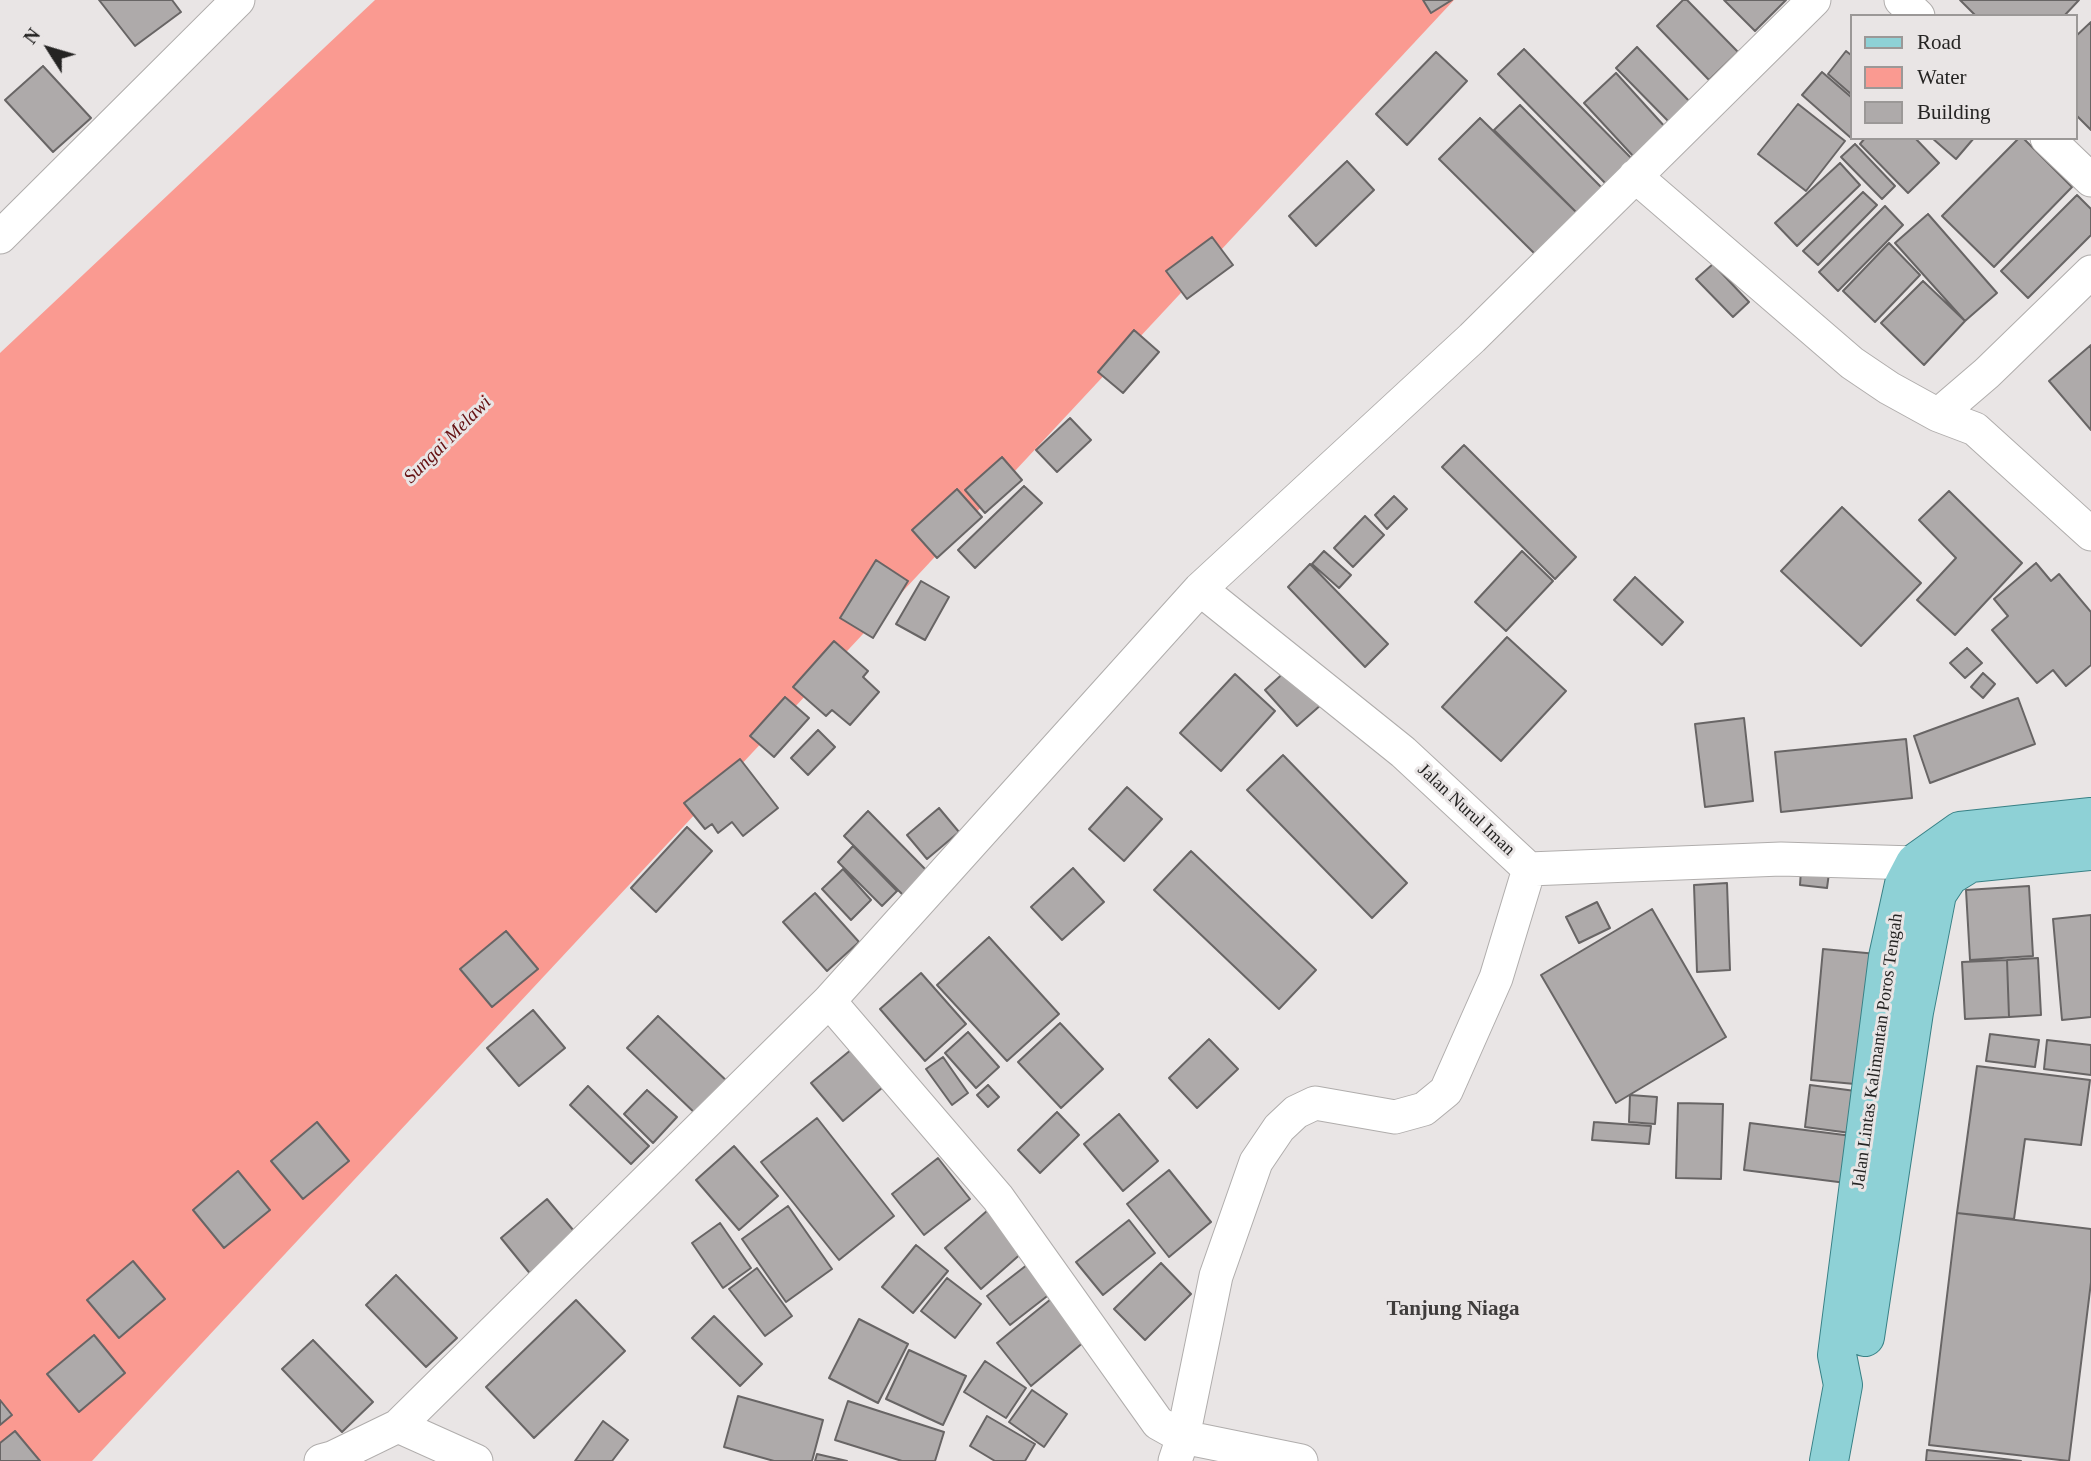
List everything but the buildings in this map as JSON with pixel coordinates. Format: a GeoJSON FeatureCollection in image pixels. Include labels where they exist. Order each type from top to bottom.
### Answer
{"type":"FeatureCollection","features":[{"type":"Feature","properties":{"kind":"main road"},"geometry":{"type":"LineString","coordinates":[[1915,863],[1960,831],[2091,817]]}},
{"type":"Feature","properties":{"kind":"main road","name":"Jalan Lintas Kalimantan Poros Tengah"},"geometry":{"type":"LineString","coordinates":[[1843,1385],[1862,1356],[1914,1012],[1937,894],[1949,876],[1970,863],[2091,851]]}},
{"type":"Feature","properties":{"kind":"main road","name":"Jalan Lintas Kalimantan Poros Tengah"},"geometry":{"type":"LineString","coordinates":[[1829,1461],[1843,1385],[1837,1355],[1888,957],[1904,884],[1915,863]]}},
{"type":"Feature","properties":{"kind":"street"},"geometry":{"type":"LineString","coordinates":[[0,237],[238,0]]}},
{"type":"Feature","properties":{"kind":"street"},"geometry":{"type":"LineString","coordinates":[[321,1461],[398,1426],[829,1001],[1200,589],[1472,338],[1814,0]]}},
{"type":"Feature","properties":{"kind":"street"},"geometry":{"type":"LineString","coordinates":[[1901,0],[1916,14]]}},
{"type":"Feature","properties":{"kind":"street"},"geometry":{"type":"LineString","coordinates":[[2049,140],[2091,180]]}},
{"type":"Feature","properties":{"kind":"street"},"geometry":{"type":"LineString","coordinates":[[1635,176],[1852,363],[1889,388],[1938,415],[1975,429],[2091,534]]}},
{"type":"Feature","properties":{"kind":"street"},"geometry":{"type":"LineString","coordinates":[[1938,415],[1987,373],[2091,272]]}},
{"type":"Feature","properties":{"kind":"street","name":"Jalan Nurul Iman"},"geometry":{"type":"LineString","coordinates":[[1200,589],[1403,752],[1529,869],[1781,859],[1915,863]]}},
{"type":"Feature","properties":{"kind":"street"},"geometry":{"type":"LineString","coordinates":[[1179,1449],[1216,1276],[1256,1162],[1279,1128],[1296,1112],[1315,1103],[1395,1116],[1424,1109],[1446,1091],[1496,978],[1529,869]]}},
{"type":"Feature","properties":{"kind":"street"},"geometry":{"type":"LineString","coordinates":[[829,1001],[998,1198],[1179,1449],[1301,1461]]}},
{"type":"Feature","properties":{"kind":"street"},"geometry":{"type":"LineString","coordinates":[[398,1426],[476,1461]]}},
{"type":"Feature","properties":{"kind":"water","name":"Sungai Melawi"},"geometry":{"type":"Polygon","coordinates":[[[375,0],[1454,0],[92,1461],[0,1461],[0,353],[375,0]]]}},
{"type":"Feature","properties":{"kind":"district","name":"Tanjung Niaga"},"geometry":{"type":"Point","coordinates":[1453,1310]}}]}
